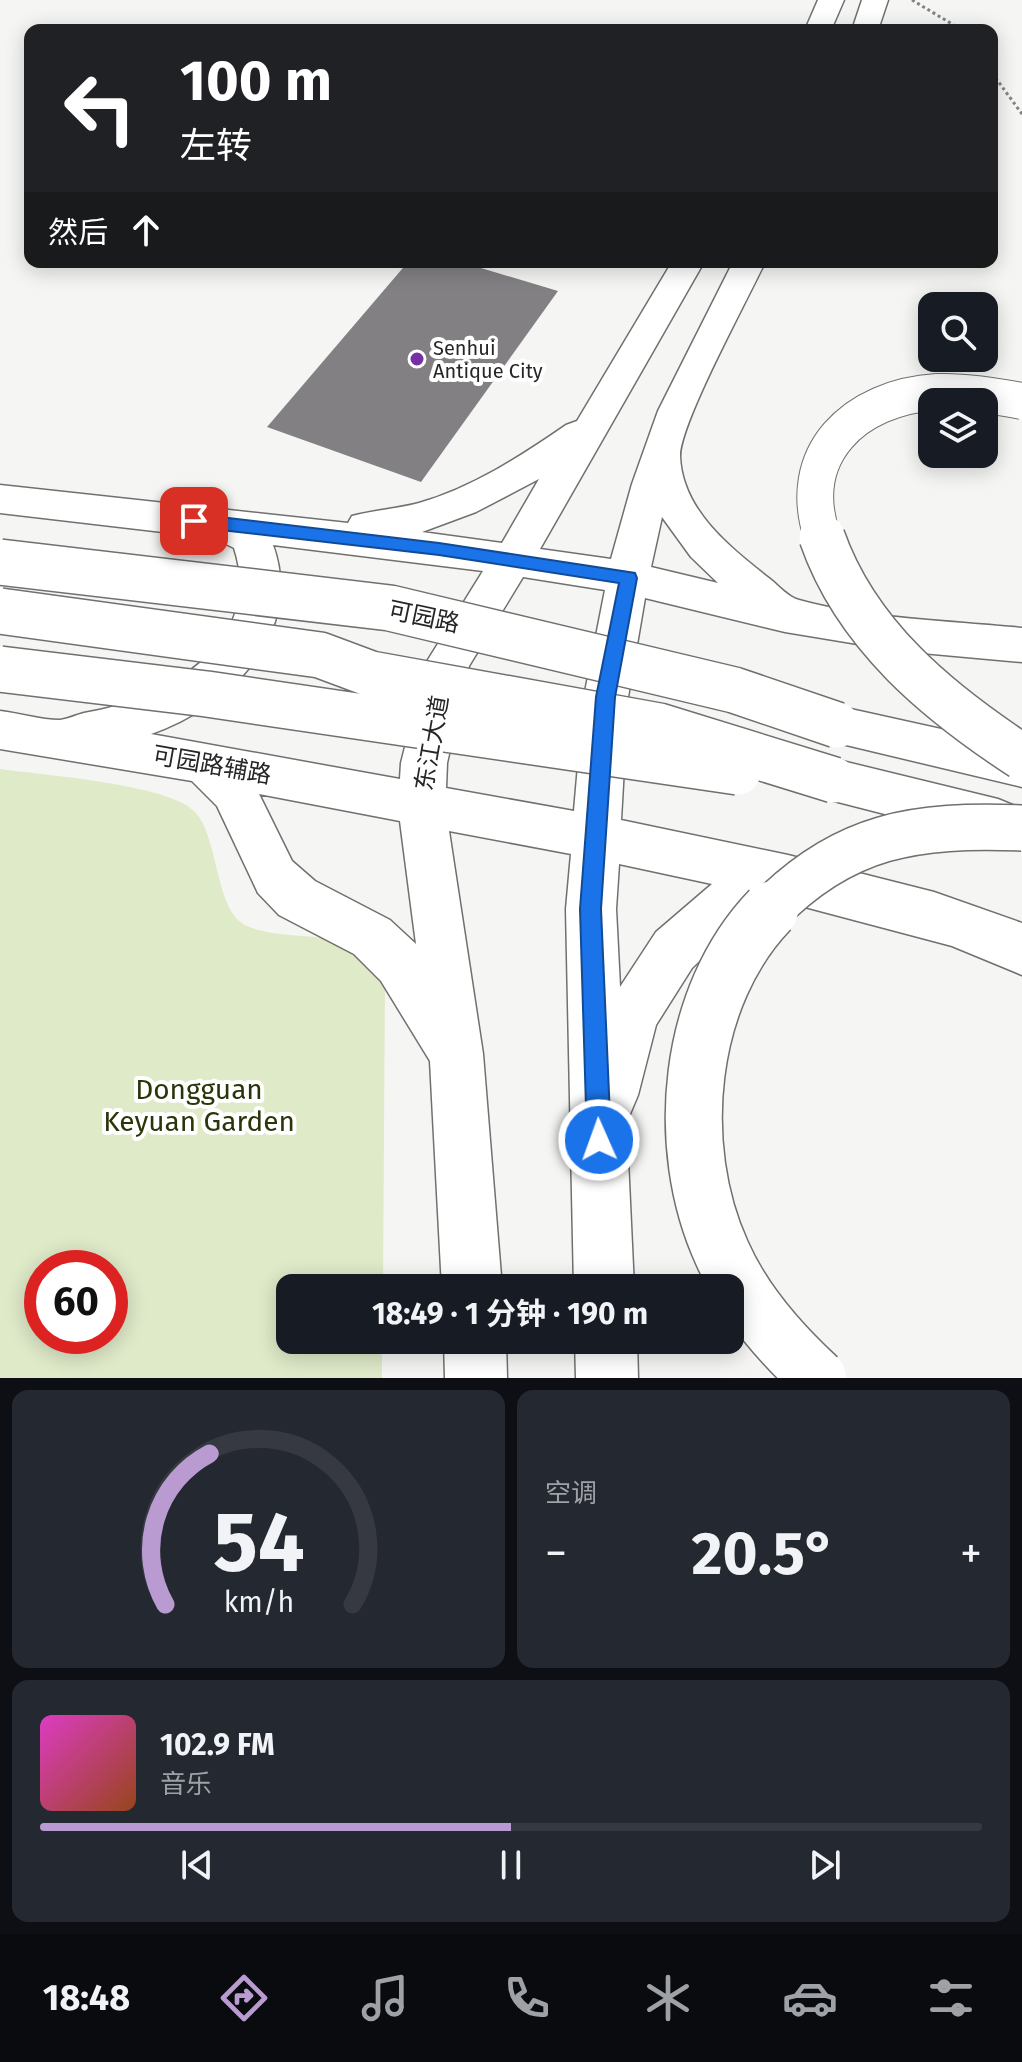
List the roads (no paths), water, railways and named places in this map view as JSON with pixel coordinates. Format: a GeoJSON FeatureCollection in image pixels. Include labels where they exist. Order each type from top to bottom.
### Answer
{"type":"FeatureCollection","features":[{"type":"Feature","properties":{"kind":"main road"},"geometry":{"type":"LineString","coordinates":[[821,24],[831,0]]}},
{"type":"Feature","properties":{"kind":"main road"},"geometry":{"type":"LineString","coordinates":[[867,24],[875,0]]}},
{"type":"Feature","properties":{"kind":"main road","name":"东江大道"},"geometry":{"type":"LineString","coordinates":[[471,1274],[456,1054],[422,805],[424,763],[448,663],[570,459],[597,421],[685,268]]}},
{"type":"Feature","properties":{"kind":"main road"},"geometry":{"type":"LineString","coordinates":[[604,1274],[591,909],[606,697],[629,578],[661,453],[676,411],[746,268]]}},
{"type":"Feature","properties":{"kind":"main road"},"geometry":{"type":"LineString","coordinates":[[1022,401],[984,393],[944,391],[907,395],[874,406],[846,423],[827,446],[817,474],[814,513],[829,557],[853,602],[887,648],[931,692],[985,735],[1022,757]]}},
{"type":"Feature","properties":{"kind":"main road"},"geometry":{"type":"LineString","coordinates":[[297,532],[362,528],[422,517],[490,488],[540,461],[597,421]]}},
{"type":"Feature","properties":{"kind":"main road"},"geometry":{"type":"LineString","coordinates":[[661,453],[670,496],[692,532],[714,556],[785,615]]}},
{"type":"Feature","properties":{"kind":"main road"},"geometry":{"type":"LineString","coordinates":[[0,499],[439,549],[629,578],[785,615],[900,634],[1019,645]]}},
{"type":"Feature","properties":{"kind":"main road"},"geometry":{"type":"LineString","coordinates":[[51,738],[133,722],[172,707],[204,686],[236,653],[250,633],[261,604],[261,566],[251,539],[218,523]]}},
{"type":"Feature","properties":{"kind":"main road","name":"可园路"},"geometry":{"type":"LineString","coordinates":[[0,562],[390,608],[734,690],[837,725]]}},
{"type":"Feature","properties":{"kind":"main road","name":"可园路"},"geometry":{"type":"LineString","coordinates":[[0,611],[320,655],[371,674],[659,726],[834,780],[1022,828]]}},
{"type":"Feature","properties":{"kind":"main road","name":"可园路"},"geometry":{"type":"LineString","coordinates":[[320,655],[381,647],[837,725],[1022,767]]}},
{"type":"Feature","properties":{"kind":"main road","name":"可园路"},"geometry":{"type":"LineString","coordinates":[[0,669],[207,694],[722,770],[834,780]]}},
{"type":"Feature","properties":{"kind":"main road","name":"可园路辅路"},"geometry":{"type":"LineString","coordinates":[[0,730],[204,763],[596,837],[788,878],[1000,937],[1022,950]]}},
{"type":"Feature","properties":{"kind":"main road"},"geometry":{"type":"LineString","coordinates":[[204,763],[234,791],[275,877],[297,898],[372,937],[399,963],[456,1054]]}},
{"type":"Feature","properties":{"kind":"main road"},"geometry":{"type":"LineString","coordinates":[[818,1378],[756,1313],[716,1240],[697,1162],[694,1088],[704,1021],[728,963],[761,915],[804,878],[852,849],[907,831],[967,825],[1022,828]]}},
{"type":"Feature","properties":{"kind":"main road"},"geometry":{"type":"LineString","coordinates":[[599,1140],[632,1015],[674,950],[724,903],[788,878]]}},
{"type":"Feature","properties":{"kind":"main road"},"geometry":{"type":"LineString","coordinates":[[475,1354],[476,1378]]}},
{"type":"Feature","properties":{"kind":"main road"},"geometry":{"type":"LineString","coordinates":[[606,1354],[607,1378]]}},
{"type":"Feature","properties":{"kind":"place","name":"Senhui Antique City"},"geometry":{"type":"Point","coordinates":[417,359]}},
{"type":"Feature","properties":{"kind":"park label","name":"Dongguan Keyuan Garden"},"geometry":{"type":"Point","coordinates":[199,1105]}}]}
